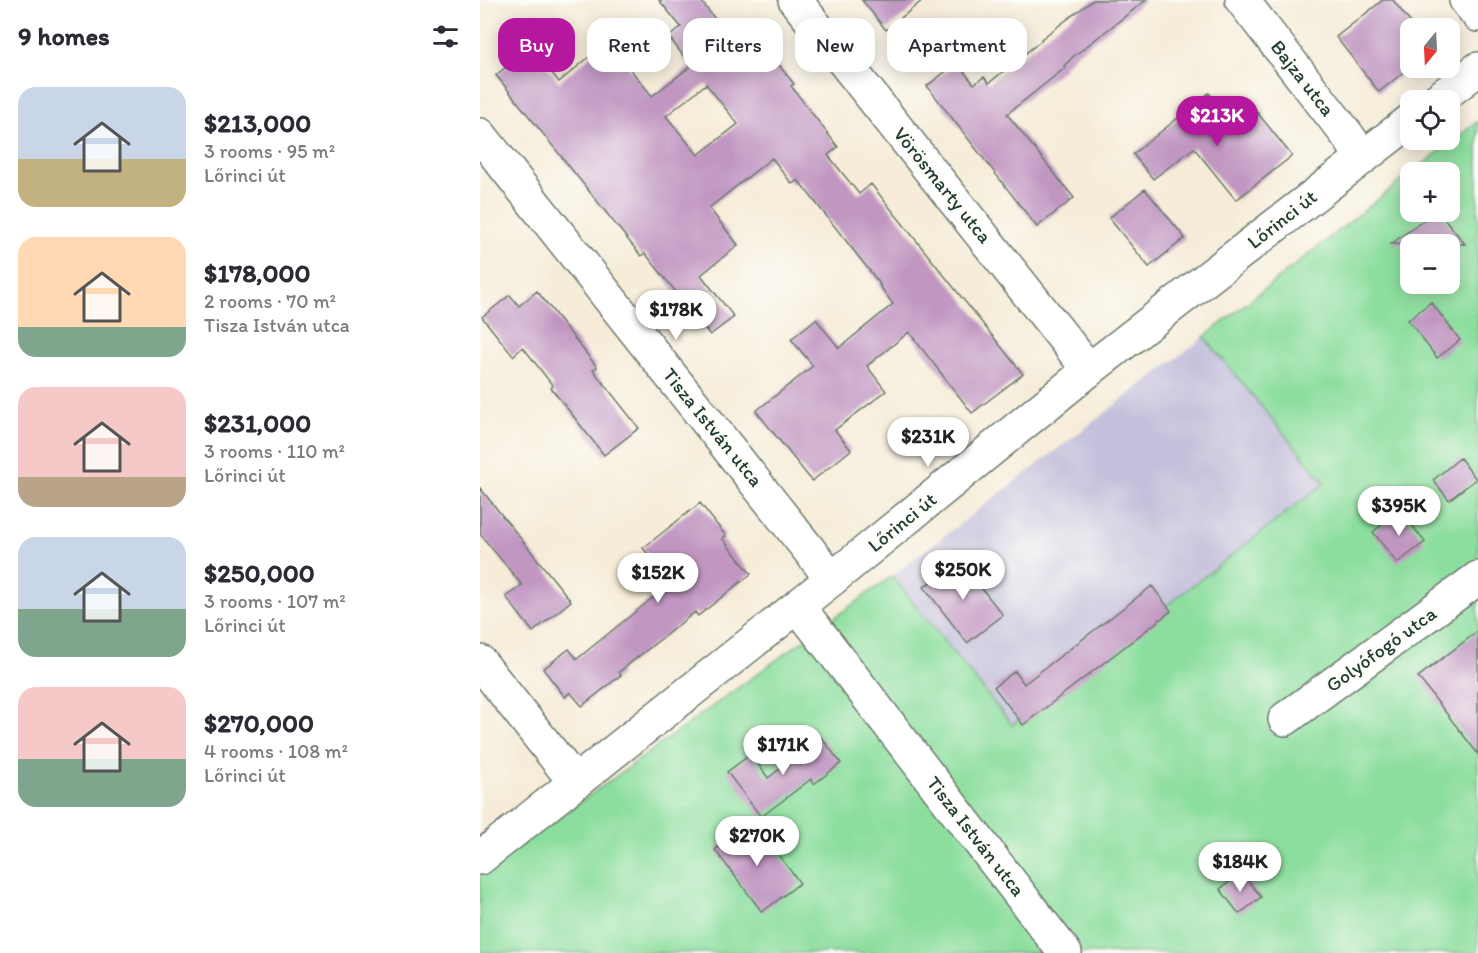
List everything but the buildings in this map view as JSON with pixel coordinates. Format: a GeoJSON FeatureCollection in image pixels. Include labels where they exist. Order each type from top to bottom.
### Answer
{"type":"FeatureCollection","features":[{"type":"Feature","properties":{"kind":"street","name":"Vörösmarty utca"},"geometry":{"type":"LineString","coordinates":[[795,0],[1089,370]]}},
{"type":"Feature","properties":{"kind":"street","name":"Bajza utca"},"geometry":{"type":"LineString","coordinates":[[1242,0],[1348,136],[1362,158]]}},
{"type":"Feature","properties":{"kind":"street"},"geometry":{"type":"LineString","coordinates":[[1466,0],[1478,15]]}},
{"type":"Feature","properties":{"kind":"street"},"geometry":{"type":"LineString","coordinates":[[1450,90],[1478,69]]}},
{"type":"Feature","properties":{"kind":"street","name":"Lőrinci út"},"geometry":{"type":"LineString","coordinates":[[480,858],[832,579],[1089,370],[1400,129]]}},
{"type":"Feature","properties":{"kind":"street","name":"Tisza István utca"},"geometry":{"type":"LineString","coordinates":[[480,135],[832,579]]}},
{"type":"Feature","properties":{"kind":"street","name":"Golyófogó utca"},"geometry":{"type":"LineString","coordinates":[[1285,719],[1478,578]]}},
{"type":"Feature","properties":{"kind":"street","name":"Tisza István utca"},"geometry":{"type":"LineString","coordinates":[[798,606],[1065,953]]}},
{"type":"Feature","properties":{"kind":"street"},"geometry":{"type":"LineString","coordinates":[[480,662],[575,782]]}},
{"type":"Feature","properties":{"kind":"shaded area"},"geometry":{"type":"Polygon","coordinates":[[[1204,337],[1325,483],[1012,725],[892,576],[1204,337]]]}},
{"type":"Feature","properties":{"kind":"green space"},"geometry":{"type":"Polygon","coordinates":[[[1478,121],[1478,953],[483,953],[480,949],[480,875],[892,576],[1012,725],[1325,483],[1204,337],[1400,182],[1400,222],[1460,222],[1460,162],[1426,162],[1441,150],[1460,150],[1460,135],[1478,121]]]}}]}
